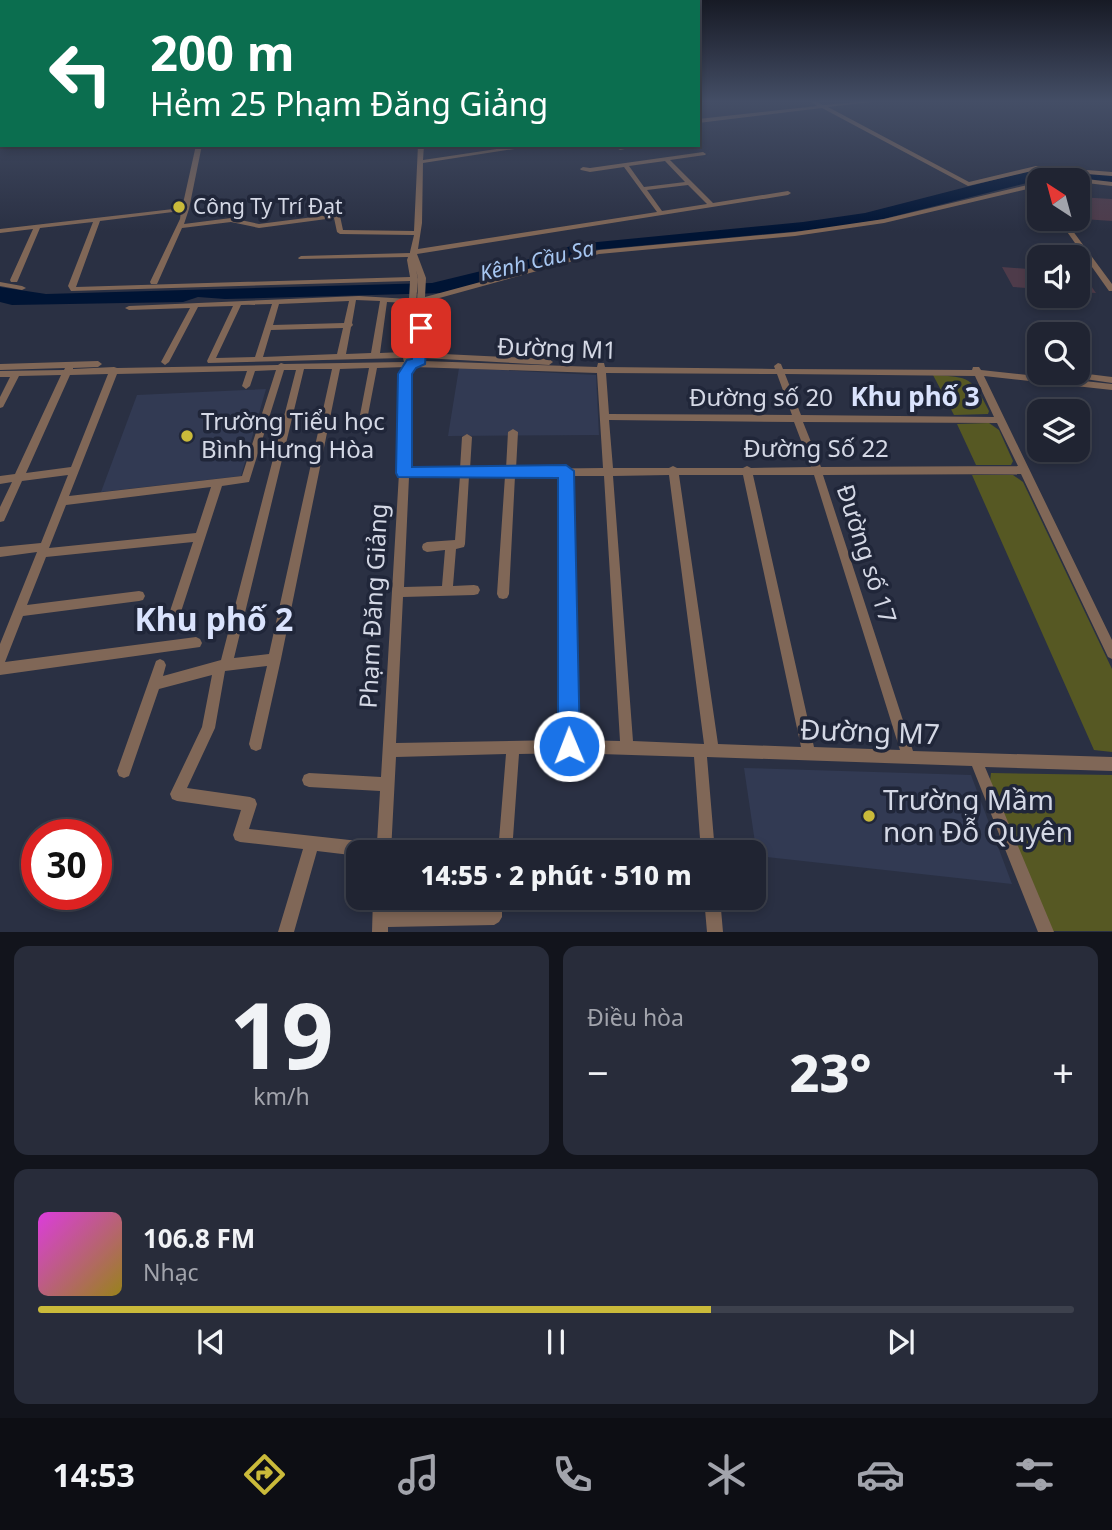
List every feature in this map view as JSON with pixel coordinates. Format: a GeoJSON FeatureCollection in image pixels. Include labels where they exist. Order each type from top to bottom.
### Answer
{"type":"FeatureCollection","features":[{"type":"Feature","properties":{"kind":"street"},"geometry":{"type":"LineString","coordinates":[[894,144],[968,184],[1037,168],[1112,174]]}},
{"type":"Feature","properties":{"kind":"street"},"geometry":{"type":"LineString","coordinates":[[154,282],[181,226],[199,147]]}},
{"type":"Feature","properties":{"kind":"street"},"geometry":{"type":"LineString","coordinates":[[97,220],[72,286],[74,289],[418,278],[410,260],[414,254],[417,233],[421,147]]}},
{"type":"Feature","properties":{"kind":"street"},"geometry":{"type":"LineString","coordinates":[[420,162],[523,147]]}},
{"type":"Feature","properties":{"kind":"street"},"geometry":{"type":"LineString","coordinates":[[620,147],[625,155]]}},
{"type":"Feature","properties":{"kind":"street"},"geometry":{"type":"LineString","coordinates":[[583,169],[703,154]]}},
{"type":"Feature","properties":{"kind":"street"},"geometry":{"type":"LineString","coordinates":[[667,159],[712,206]]}},
{"type":"Feature","properties":{"kind":"street"},"geometry":{"type":"LineString","coordinates":[[625,165],[660,212]]}},
{"type":"Feature","properties":{"kind":"street"},"geometry":{"type":"LineString","coordinates":[[1090,181],[1112,184]]}},
{"type":"Feature","properties":{"kind":"street"},"geometry":{"type":"LineString","coordinates":[[643,189],[689,183]]}},
{"type":"Feature","properties":{"kind":"street"},"geometry":{"type":"LineString","coordinates":[[423,300],[599,253],[795,234],[884,221],[1027,187]]}},
{"type":"Feature","properties":{"kind":"street"},"geometry":{"type":"LineString","coordinates":[[301,258],[414,254],[788,193]]}},
{"type":"Feature","properties":{"kind":"street"},"geometry":{"type":"LineString","coordinates":[[0,231],[186,209]]}},
{"type":"Feature","properties":{"kind":"street"},"geometry":{"type":"LineString","coordinates":[[181,226],[231,220],[259,226],[337,216],[340,232],[417,233]]}},
{"type":"Feature","properties":{"kind":"street"},"geometry":{"type":"LineString","coordinates":[[15,280],[38,226]]}},
{"type":"Feature","properties":{"kind":"street"},"geometry":{"type":"LineString","coordinates":[[1070,231],[1112,289]]}},
{"type":"Feature","properties":{"kind":"street","name":"Phạm Đăng Giảng"},"geometry":{"type":"LineString","coordinates":[[384,840],[404,473],[405,374],[413,360],[423,300],[418,278]]}},
{"type":"Feature","properties":{"kind":"street","name":"Phạm Đăng Giảng"},"geometry":{"type":"LineString","coordinates":[[413,360],[412,302],[418,278]]}},
{"type":"Feature","properties":{"kind":"street"},"geometry":{"type":"LineString","coordinates":[[0,284],[22,288]]}},
{"type":"Feature","properties":{"kind":"street"},"geometry":{"type":"LineString","coordinates":[[129,308],[353,299],[412,302]]}},
{"type":"Feature","properties":{"kind":"street"},"geometry":{"type":"LineString","coordinates":[[256,744],[353,299]]}},
{"type":"Feature","properties":{"kind":"street"},"geometry":{"type":"LineString","coordinates":[[364,415],[384,300]]}},
{"type":"Feature","properties":{"kind":"street"},"geometry":{"type":"LineString","coordinates":[[246,386],[269,328],[276,302]]}},
{"type":"Feature","properties":{"kind":"street"},"geometry":{"type":"LineString","coordinates":[[211,361],[238,304]]}},
{"type":"Feature","properties":{"kind":"street"},"geometry":{"type":"LineString","coordinates":[[165,362],[195,305]]}},
{"type":"Feature","properties":{"kind":"street"},"geometry":{"type":"LineString","coordinates":[[269,328],[349,325]]}},
{"type":"Feature","properties":{"kind":"street","name":"Đường M1"},"geometry":{"type":"LineString","coordinates":[[0,367],[114,370],[255,363],[413,360],[602,368],[1027,372]]}},
{"type":"Feature","properties":{"kind":"street","name":"Đường M1"},"geometry":{"type":"LineString","coordinates":[[0,374],[165,362],[211,361],[301,366],[339,361]]}},
{"type":"Feature","properties":{"kind":"street"},"geometry":{"type":"LineString","coordinates":[[62,500],[246,479],[281,366]]}},
{"type":"Feature","properties":{"kind":"street"},"geometry":{"type":"LineString","coordinates":[[301,366],[208,728],[177,794],[250,803],[240,835],[346,847]]}},
{"type":"Feature","properties":{"kind":"street"},"geometry":{"type":"LineString","coordinates":[[0,519],[69,368]]}},
{"type":"Feature","properties":{"kind":"street"},"geometry":{"type":"LineString","coordinates":[[602,368],[627,748]]}},
{"type":"Feature","properties":{"kind":"street","name":"Đường số 17"},"geometry":{"type":"LineString","coordinates":[[778,368],[817,470],[909,758]]}},
{"type":"Feature","properties":{"kind":"street"},"geometry":{"type":"LineString","coordinates":[[0,659],[114,370]]}},
{"type":"Feature","properties":{"kind":"street"},"geometry":{"type":"LineString","coordinates":[[976,370],[1112,653]]}},
{"type":"Feature","properties":{"kind":"street","name":"Đường M1"},"geometry":{"type":"LineString","coordinates":[[976,370],[1112,387]]}},
{"type":"Feature","properties":{"kind":"street"},"geometry":{"type":"LineString","coordinates":[[0,405],[16,374]]}},
{"type":"Feature","properties":{"kind":"street","name":"Đường M1"},"geometry":{"type":"LineString","coordinates":[[1090,378],[1112,380]]}},
{"type":"Feature","properties":{"kind":"street","name":"Đường số 20"},"geometry":{"type":"LineString","coordinates":[[605,417],[1001,420]]}},
{"type":"Feature","properties":{"kind":"street"},"geometry":{"type":"LineString","coordinates":[[503,594],[513,432]]}},
{"type":"Feature","properties":{"kind":"street"},"geometry":{"type":"LineString","coordinates":[[427,547],[460,544],[467,438]]}},
{"type":"Feature","properties":{"kind":"street"},"geometry":{"type":"LineString","coordinates":[[0,480],[75,470]]}},
{"type":"Feature","properties":{"kind":"street"},"geometry":{"type":"LineString","coordinates":[[673,470],[706,751],[708,840]]}},
{"type":"Feature","properties":{"kind":"street"},"geometry":{"type":"LineString","coordinates":[[747,470],[809,754]]}},
{"type":"Feature","properties":{"kind":"street","name":"Đường Số 22"},"geometry":{"type":"LineString","coordinates":[[404,473],[1023,470]]}},
{"type":"Feature","properties":{"kind":"street"},"geometry":{"type":"LineString","coordinates":[[566,471],[569,746]]}},
{"type":"Feature","properties":{"kind":"street"},"geometry":{"type":"LineString","coordinates":[[175,614],[218,482]]}},
{"type":"Feature","properties":{"kind":"street"},"geometry":{"type":"LineString","coordinates":[[0,552],[201,537]]}},
{"type":"Feature","properties":{"kind":"street"},"geometry":{"type":"LineString","coordinates":[[447,591],[451,546]]}},
{"type":"Feature","properties":{"kind":"street"},"geometry":{"type":"LineString","coordinates":[[397,592],[474,590]]}},
{"type":"Feature","properties":{"kind":"street"},"geometry":{"type":"LineString","coordinates":[[19,611],[139,596]]}},
{"type":"Feature","properties":{"kind":"street"},"geometry":{"type":"LineString","coordinates":[[0,669],[196,643]]}},
{"type":"Feature","properties":{"kind":"street"},"geometry":{"type":"LineString","coordinates":[[155,684],[223,666],[275,659]]}},
{"type":"Feature","properties":{"kind":"street"},"geometry":{"type":"LineString","coordinates":[[124,771],[160,665]]}},
{"type":"Feature","properties":{"kind":"street","name":"Đường M7"},"geometry":{"type":"LineString","coordinates":[[389,750],[569,746],[1112,764]]}},
{"type":"Feature","properties":{"kind":"street"},"geometry":{"type":"LineString","coordinates":[[506,840],[513,747]]}},
{"type":"Feature","properties":{"kind":"street"},"geometry":{"type":"LineString","coordinates":[[976,760],[1046,932]]}},
{"type":"Feature","properties":{"kind":"street"},"geometry":{"type":"LineString","coordinates":[[309,780],[386,784]]}},
{"type":"Feature","properties":{"kind":"street"},"geometry":{"type":"LineString","coordinates":[[286,932],[313,843]]}},
{"type":"Feature","properties":{"kind":"street"},"geometry":{"type":"LineString","coordinates":[[380,925],[494,917],[494,910]]}},
{"type":"Feature","properties":{"kind":"street"},"geometry":{"type":"LineString","coordinates":[[713,910],[715,932]]}},
{"type":"Feature","properties":{"kind":"shaded area"},"geometry":{"type":"Polygon","coordinates":[[[459,368],[596,375],[599,435],[448,436],[459,368]]]}},
{"type":"Feature","properties":{"kind":"shaded area"},"geometry":{"type":"Polygon","coordinates":[[[933,375],[962,378],[974,385],[989,411],[988,414],[954,415],[933,375]]]}},
{"type":"Feature","properties":{"kind":"shaded area","name":"Trường Tiểu học Bình Hưng Hòa"},"geometry":{"type":"Polygon","coordinates":[[[266,389],[241,476],[101,492],[137,395],[266,389]]]}},
{"type":"Feature","properties":{"kind":"shaded area"},"geometry":{"type":"Polygon","coordinates":[[[989,423],[999,430],[1013,461],[1011,465],[976,465],[957,424],[989,423]]]}},
{"type":"Feature","properties":{"kind":"shaded area"},"geometry":{"type":"Polygon","coordinates":[[[972,475],[1013,475],[1023,482],[1112,669],[1112,752],[1094,750],[972,475]]]}},
{"type":"Feature","properties":{"kind":"shaded area","name":"Trường Mầm non Đỗ Quyên"},"geometry":{"type":"Polygon","coordinates":[[[744,768],[971,775],[1012,884],[766,857],[766,840],[755,840],[744,768]]]}},
{"type":"Feature","properties":{"kind":"shaded area"},"geometry":{"type":"Polygon","coordinates":[[[991,773],[1112,775],[1112,931],[1046,931],[990,781],[991,773]]]}},
{"type":"Feature","properties":{"kind":"water","name":"Kênh Cầu Sa"},"geometry":{"type":"Polygon","coordinates":[[[1027,172],[1027,183],[879,220],[822,229],[593,250],[444,293],[225,299],[198,297],[183,302],[12,305],[0,302],[0,287],[46,294],[432,283],[534,258],[577,244],[803,222],[865,213],[1027,172]]]}},
{"type":"Feature","properties":{"kind":"water"},"geometry":{"type":"Polygon","coordinates":[[[1090,174],[1112,175],[1112,182],[1090,181],[1090,174]]]}},
{"type":"Feature","properties":{"kind":"building"},"geometry":{"type":"Polygon","coordinates":[[[1090,198],[1112,199],[1112,221],[1090,219],[1090,198]]]}},
{"type":"Feature","properties":{"kind":"building"},"geometry":{"type":"Polygon","coordinates":[[[1002,267],[1027,269],[1027,288],[1013,287],[1002,267]]]}},
{"type":"Feature","properties":{"kind":"place","name":"Công Ty Trí Đạt"},"geometry":{"type":"Point","coordinates":[179,207]}},
{"type":"Feature","properties":{"kind":"place","name":"Trường Tiểu học Bình Hưng Hòa"},"geometry":{"type":"Point","coordinates":[187,436]}},
{"type":"Feature","properties":{"kind":"place","name":"Trường Mầm non Đỗ Quyên"},"geometry":{"type":"Point","coordinates":[869,816]}},
{"type":"Feature","properties":{"kind":"district","name":"Khu phố 3"},"geometry":{"type":"Point","coordinates":[915,397]}},
{"type":"Feature","properties":{"kind":"district","name":"Khu phố 2"},"geometry":{"type":"Point","coordinates":[214,620]}},
{"type":"Feature","properties":{"kind":"route"},"geometry":{"type":"LineString","coordinates":[[421,328],[418,364],[412,364],[405,374],[404,473],[566,471],[569,746]]}}]}
